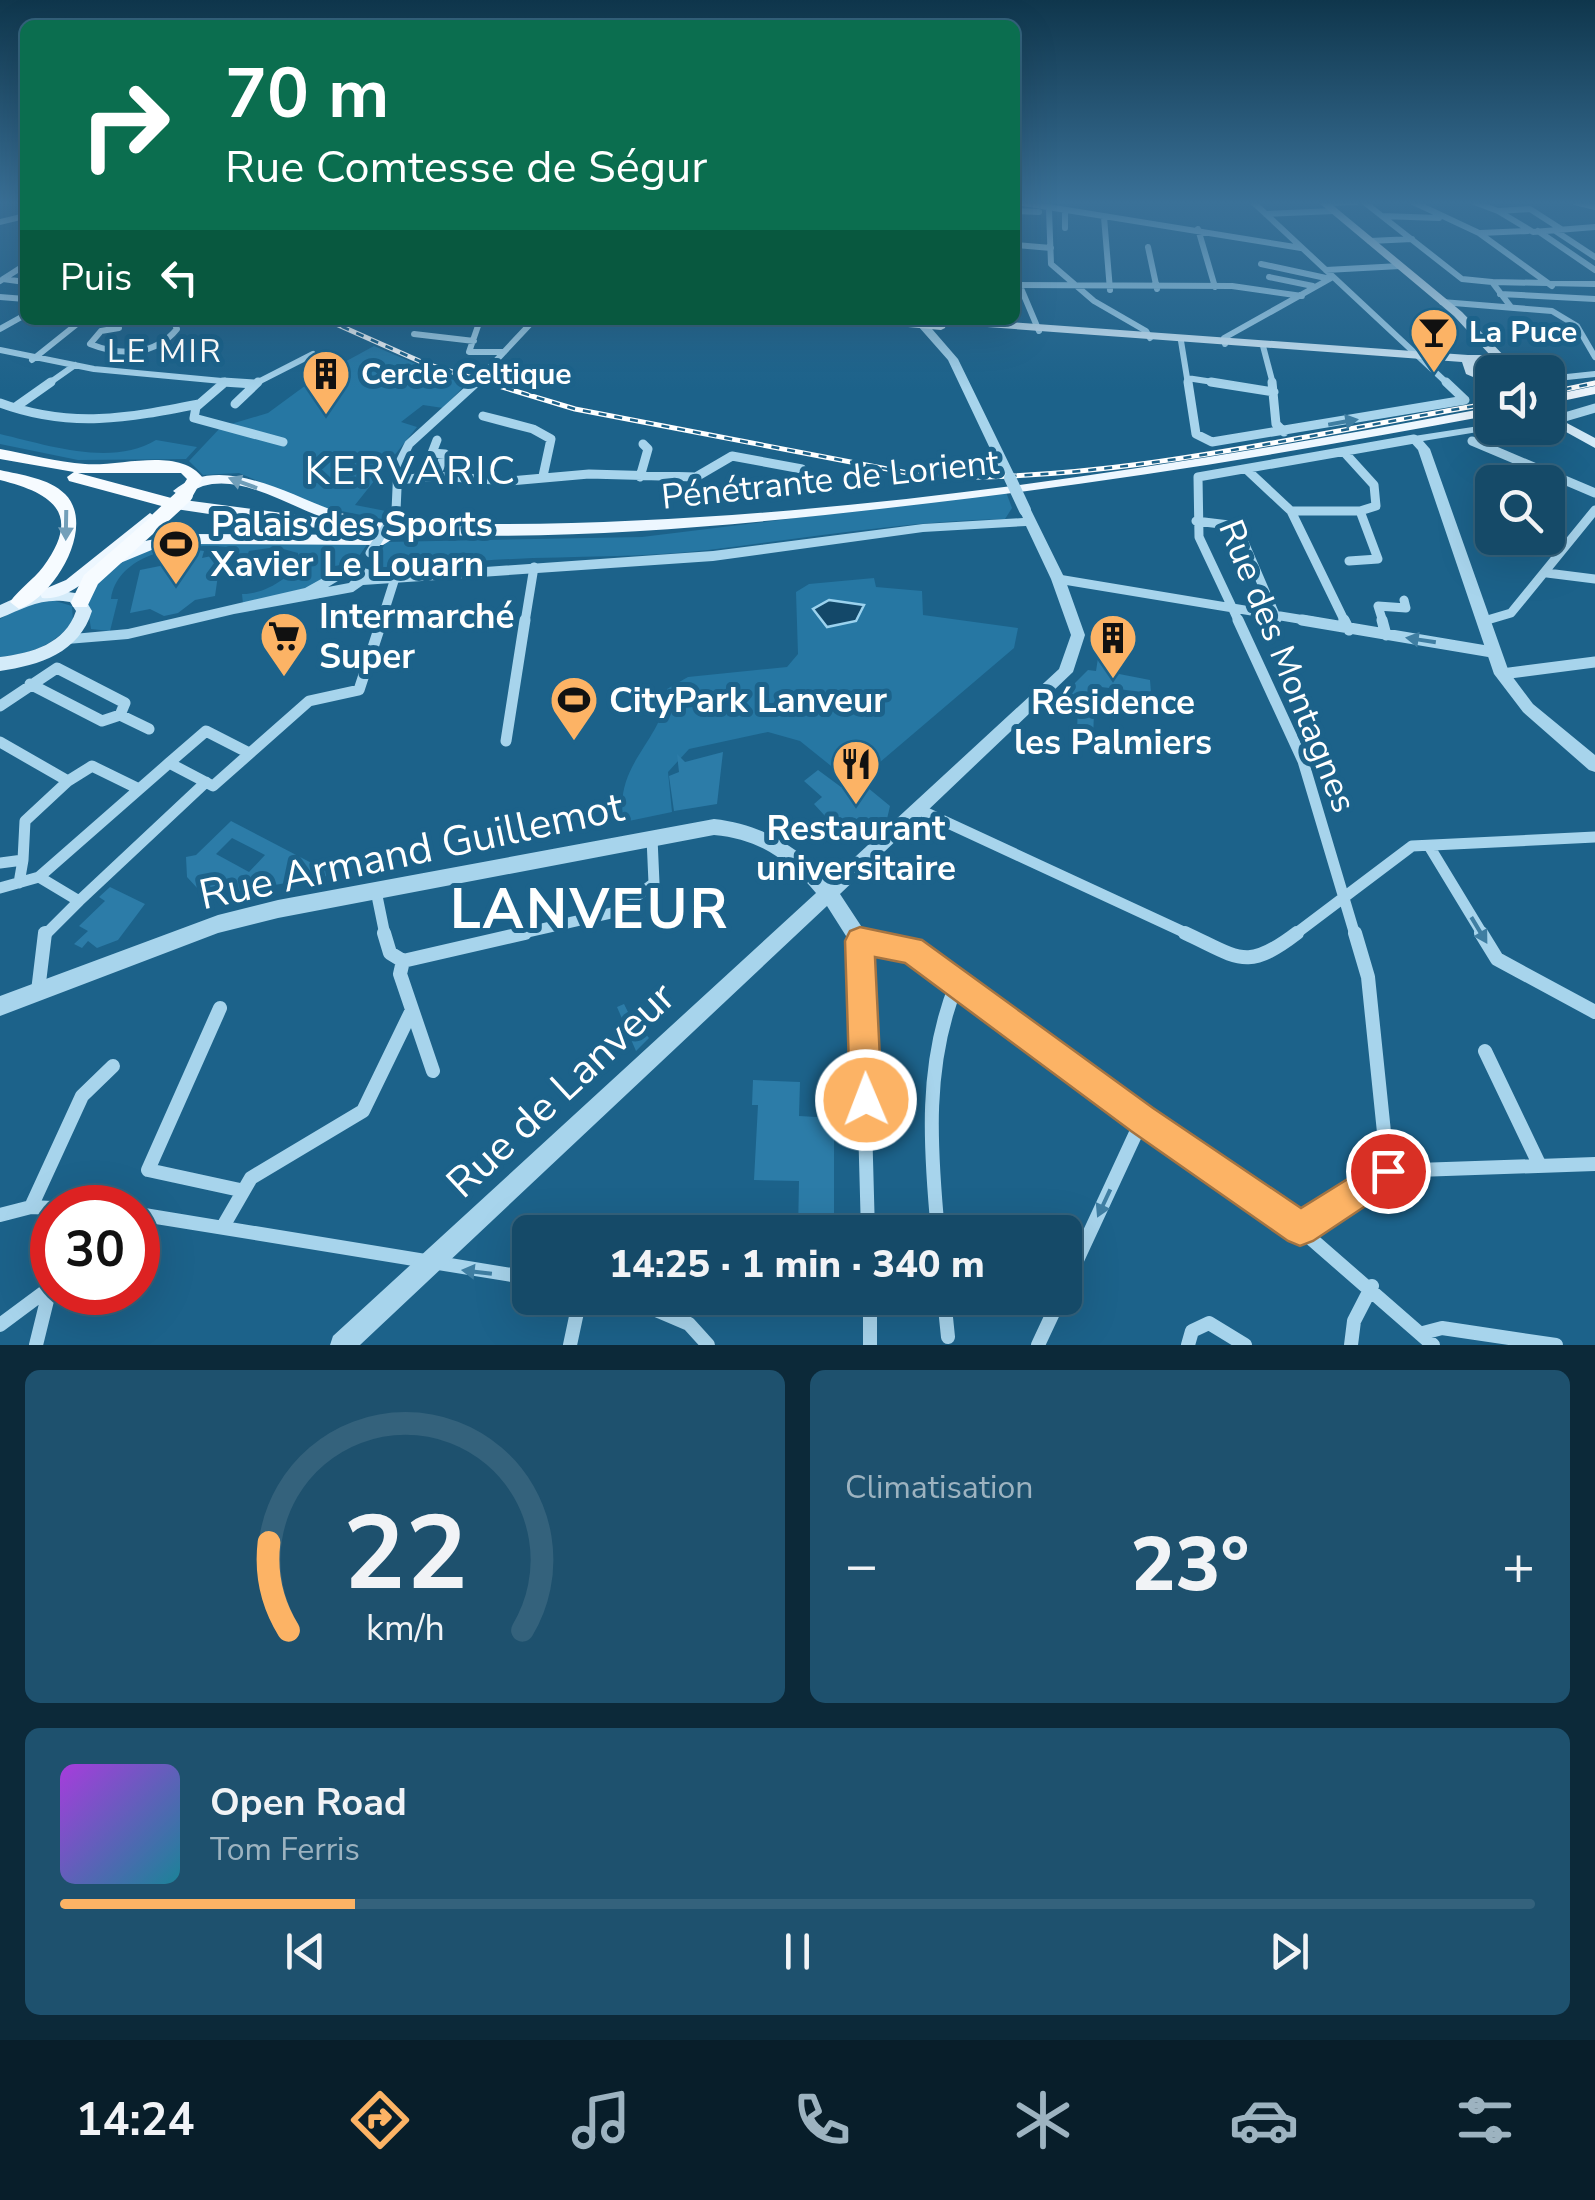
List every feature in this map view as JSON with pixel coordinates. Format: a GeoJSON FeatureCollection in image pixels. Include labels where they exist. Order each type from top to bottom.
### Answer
{"type":"FeatureCollection","features":[{"type":"Feature","properties":{"kind":"highway","name":"Pénétrante de Lorient"},"geometry":{"type":"LineString","coordinates":[[0,456],[181,494]]}},
{"type":"Feature","properties":{"kind":"highway"},"geometry":{"type":"LineString","coordinates":[[0,456],[85,469],[181,468],[192,473],[181,494],[90,580],[80,602]]}},
{"type":"Feature","properties":{"kind":"highway","name":"Pénétrante de Lorient"},"geometry":{"type":"LineString","coordinates":[[0,467],[181,494]]}},
{"type":"Feature","properties":{"kind":"highway"},"geometry":{"type":"LineString","coordinates":[[0,474],[54,494],[64,503],[69,522],[62,550],[19,602]]}},
{"type":"Feature","properties":{"kind":"main road"},"geometry":{"type":"LineString","coordinates":[[1400,266],[1497,355]]}},
{"type":"Feature","properties":{"kind":"main road"},"geometry":{"type":"LineString","coordinates":[[1442,302],[1475,364]]}},
{"type":"Feature","properties":{"kind":"main road"},"geometry":{"type":"LineString","coordinates":[[956,325],[1475,361]]}},
{"type":"Feature","properties":{"kind":"main road"},"geometry":{"type":"LineString","coordinates":[[1565,396],[1595,390]]}},
{"type":"Feature","properties":{"kind":"main road","name":"Pénétrante de Lorient"},"geometry":{"type":"LineString","coordinates":[[181,494],[320,524],[547,534],[689,526],[1075,482],[1475,414]]}},
{"type":"Feature","properties":{"kind":"main road"},"geometry":{"type":"LineString","coordinates":[[1565,425],[1595,441]]}},
{"type":"Feature","properties":{"kind":"main road"},"geometry":{"type":"LineString","coordinates":[[181,494],[229,477],[332,516],[473,533]]}},
{"type":"Feature","properties":{"kind":"main road"},"geometry":{"type":"LineString","coordinates":[[0,612],[81,578],[154,519]]}},
{"type":"Feature","properties":{"kind":"main road"},"geometry":{"type":"LineString","coordinates":[[108,564],[150,545],[180,539],[508,539],[547,534]]}},
{"type":"Feature","properties":{"kind":"main road"},"geometry":{"type":"LineString","coordinates":[[0,665],[32,659],[67,639],[84,616],[80,602],[48,594]]}},
{"type":"Feature","properties":{"kind":"street"},"geometry":{"type":"LineString","coordinates":[[1053,265],[1079,290],[1146,331],[1150,338]]}},
{"type":"Feature","properties":{"kind":"street"},"geometry":{"type":"LineString","coordinates":[[1108,265],[1110,290]]}},
{"type":"Feature","properties":{"kind":"street"},"geometry":{"type":"LineString","coordinates":[[1152,265],[1157,289]]}},
{"type":"Feature","properties":{"kind":"street"},"geometry":{"type":"LineString","coordinates":[[1208,265],[1214,287]]}},
{"type":"Feature","properties":{"kind":"street"},"geometry":{"type":"LineString","coordinates":[[1266,265],[1328,275],[1400,266]]}},
{"type":"Feature","properties":{"kind":"street"},"geometry":{"type":"LineString","coordinates":[[1181,340],[1196,434],[1212,442],[1466,400],[1318,265]]}},
{"type":"Feature","properties":{"kind":"street"},"geometry":{"type":"LineString","coordinates":[[1444,265],[1462,279],[1552,286],[1595,284]]}},
{"type":"Feature","properties":{"kind":"street"},"geometry":{"type":"LineString","coordinates":[[1523,265],[1552,286]]}},
{"type":"Feature","properties":{"kind":"street"},"geometry":{"type":"LineString","coordinates":[[1225,344],[1224,338],[1302,296],[1328,275]]}},
{"type":"Feature","properties":{"kind":"street"},"geometry":{"type":"LineString","coordinates":[[1269,277],[1314,286]]}},
{"type":"Feature","properties":{"kind":"street"},"geometry":{"type":"LineString","coordinates":[[1492,282],[1511,307]]}},
{"type":"Feature","properties":{"kind":"street"},"geometry":{"type":"LineString","coordinates":[[1020,286],[1079,290],[1214,287],[1302,296]]}},
{"type":"Feature","properties":{"kind":"street"},"geometry":{"type":"LineString","coordinates":[[1020,292],[1039,331]]}},
{"type":"Feature","properties":{"kind":"street"},"geometry":{"type":"LineString","coordinates":[[1500,294],[1595,300]]}},
{"type":"Feature","properties":{"kind":"street"},"geometry":{"type":"LineString","coordinates":[[1442,302],[1548,310],[1578,326],[1595,357]]}},
{"type":"Feature","properties":{"kind":"street"},"geometry":{"type":"LineString","coordinates":[[32,360],[76,325]]}},
{"type":"Feature","properties":{"kind":"street"},"geometry":{"type":"LineString","coordinates":[[119,328],[100,332],[90,344],[124,352],[152,348],[174,335],[176,325]]}},
{"type":"Feature","properties":{"kind":"street"},"geometry":{"type":"LineString","coordinates":[[479,325],[469,352],[504,352]]}},
{"type":"Feature","properties":{"kind":"street"},"geometry":{"type":"LineString","coordinates":[[361,574],[396,511],[398,466],[409,444],[477,381],[529,325]]}},
{"type":"Feature","properties":{"kind":"street"},"geometry":{"type":"LineString","coordinates":[[929,325],[940,347],[965,380],[1058,579],[1084,580],[1277,620],[1492,652]]}},
{"type":"Feature","properties":{"kind":"street"},"geometry":{"type":"LineString","coordinates":[[414,334],[474,341]]}},
{"type":"Feature","properties":{"kind":"street"},"geometry":{"type":"LineString","coordinates":[[1263,346],[1272,366],[1276,424],[1284,432]]}},
{"type":"Feature","properties":{"kind":"street"},"geometry":{"type":"LineString","coordinates":[[1,351],[32,360],[254,384]]}},
{"type":"Feature","properties":{"kind":"street"},"geometry":{"type":"LineString","coordinates":[[235,404],[254,384],[312,354]]}},
{"type":"Feature","properties":{"kind":"street"},"geometry":{"type":"LineString","coordinates":[[17,406],[75,365]]}},
{"type":"Feature","properties":{"kind":"street"},"geometry":{"type":"LineString","coordinates":[[1565,376],[1595,374]]}},
{"type":"Feature","properties":{"kind":"street"},"geometry":{"type":"LineString","coordinates":[[1187,378],[1274,392]]}},
{"type":"Feature","properties":{"kind":"street"},"geometry":{"type":"LineString","coordinates":[[0,403],[28,412],[110,422],[199,404],[225,382]]}},
{"type":"Feature","properties":{"kind":"street"},"geometry":{"type":"LineString","coordinates":[[199,404],[194,418],[283,442]]}},
{"type":"Feature","properties":{"kind":"street"},"geometry":{"type":"LineString","coordinates":[[1565,414],[1595,408]]}},
{"type":"Feature","properties":{"kind":"street"},"geometry":{"type":"LineString","coordinates":[[483,416],[533,429],[551,440],[543,476]]}},
{"type":"Feature","properties":{"kind":"street"},"geometry":{"type":"LineString","coordinates":[[1246,469],[1475,430]]}},
{"type":"Feature","properties":{"kind":"street"},"geometry":{"type":"LineString","coordinates":[[436,476],[446,454],[432,453],[437,440]]}},
{"type":"Feature","properties":{"kind":"street"},"geometry":{"type":"LineString","coordinates":[[1414,440],[1424,449],[1502,674],[1528,708],[1595,765]]}},
{"type":"Feature","properties":{"kind":"street"},"geometry":{"type":"LineString","coordinates":[[1472,441],[1595,494]]}},
{"type":"Feature","properties":{"kind":"street"},"geometry":{"type":"LineString","coordinates":[[640,478],[648,449],[643,444]]}},
{"type":"Feature","properties":{"kind":"street"},"geometry":{"type":"LineString","coordinates":[[1291,510],[1360,511],[1376,506],[1378,492],[1344,452]]}},
{"type":"Feature","properties":{"kind":"street"},"geometry":{"type":"LineString","coordinates":[[399,480],[436,476],[510,481],[543,476],[696,477],[732,456],[802,470]]}},
{"type":"Feature","properties":{"kind":"street"},"geometry":{"type":"LineString","coordinates":[[1246,469],[1291,510],[1349,630]]}},
{"type":"Feature","properties":{"kind":"street","name":"Rue des Montagnes"},"geometry":{"type":"LineString","coordinates":[[1246,469],[1198,476],[1196,521],[1205,552],[1303,762],[1368,977],[1388,1171]]}},
{"type":"Feature","properties":{"kind":"street"},"geometry":{"type":"LineString","coordinates":[[1484,621],[1511,614],[1595,510]]}},
{"type":"Feature","properties":{"kind":"street"},"geometry":{"type":"LineString","coordinates":[[1349,561],[1378,560],[1360,511]]}},
{"type":"Feature","properties":{"kind":"street"},"geometry":{"type":"LineString","coordinates":[[67,639],[128,634],[337,584],[361,574],[395,578],[713,556],[1028,516]]}},
{"type":"Feature","properties":{"kind":"street"},"geometry":{"type":"LineString","coordinates":[[1196,521],[1238,526],[1277,620]]}},
{"type":"Feature","properties":{"kind":"street"},"geometry":{"type":"LineString","coordinates":[[506,741],[534,567]]}},
{"type":"Feature","properties":{"kind":"street"},"geometry":{"type":"LineString","coordinates":[[1547,574],[1595,579]]}},
{"type":"Feature","properties":{"kind":"street"},"geometry":{"type":"LineString","coordinates":[[38,992],[45,932],[308,701],[351,694],[362,687],[395,578]]}},
{"type":"Feature","properties":{"kind":"street","name":"Rue de Lanveur"},"geometry":{"type":"LineString","coordinates":[[342,1345],[1066,672],[1078,635],[1058,579]]}},
{"type":"Feature","properties":{"kind":"street"},"geometry":{"type":"LineString","coordinates":[[1386,634],[1378,606],[1406,608],[1404,600]]}},
{"type":"Feature","properties":{"kind":"street"},"geometry":{"type":"LineString","coordinates":[[1502,674],[1595,662]]}},
{"type":"Feature","properties":{"kind":"street"},"geometry":{"type":"LineString","coordinates":[[0,706],[57,668],[125,702],[120,716]]}},
{"type":"Feature","properties":{"kind":"street"},"geometry":{"type":"LineString","coordinates":[[30,684],[102,722],[120,716],[149,729]]}},
{"type":"Feature","properties":{"kind":"street"},"geometry":{"type":"LineString","coordinates":[[0,888],[39,876],[206,732],[249,754]]}},
{"type":"Feature","properties":{"kind":"street"},"geometry":{"type":"LineString","coordinates":[[0,742],[68,780]]}},
{"type":"Feature","properties":{"kind":"street"},"geometry":{"type":"LineString","coordinates":[[169,763],[210,784]]}},
{"type":"Feature","properties":{"kind":"street"},"geometry":{"type":"LineString","coordinates":[[19,883],[25,820],[68,780],[92,766],[139,789]]}},
{"type":"Feature","properties":{"kind":"street"},"geometry":{"type":"LineString","coordinates":[[920,810],[1239,958],[1265,956],[1412,846],[1595,837]]}},
{"type":"Feature","properties":{"kind":"street","name":"Rue Armand Guillemot"},"geometry":{"type":"LineString","coordinates":[[0,1006],[218,924],[714,827],[744,830],[789,854],[826,894],[860,941]]}},
{"type":"Feature","properties":{"kind":"street"},"geometry":{"type":"LineString","coordinates":[[376,891],[390,952],[403,961],[616,912],[654,883],[652,838]]}},
{"type":"Feature","properties":{"kind":"street"},"geometry":{"type":"LineString","coordinates":[[1429,846],[1497,959],[1595,1012]]}},
{"type":"Feature","properties":{"kind":"street"},"geometry":{"type":"LineString","coordinates":[[0,863],[23,860]]}},
{"type":"Feature","properties":{"kind":"street"},"geometry":{"type":"LineString","coordinates":[[39,876],[79,901]]}},
{"type":"Feature","properties":{"kind":"street"},"geometry":{"type":"LineString","coordinates":[[868,1215],[860,941],[912,950],[1142,1120],[1300,1228],[1372,1286],[1428,1339],[1442,1328],[1556,1345]]}},
{"type":"Feature","properties":{"kind":"street"},"geometry":{"type":"LineString","coordinates":[[403,961],[400,974],[432,1071]]}},
{"type":"Feature","properties":{"kind":"street"},"geometry":{"type":"LineString","coordinates":[[936,1215],[935,1067],[949,999],[957,984]]}},
{"type":"Feature","properties":{"kind":"street"},"geometry":{"type":"LineString","coordinates":[[220,1008],[148,1170],[240,1190]]}},
{"type":"Feature","properties":{"kind":"street"},"geometry":{"type":"LineString","coordinates":[[226,1223],[240,1190],[250,1178],[363,1111],[412,1010]]}},
{"type":"Feature","properties":{"kind":"street"},"geometry":{"type":"LineString","coordinates":[[1484,1051],[1540,1166]]}},
{"type":"Feature","properties":{"kind":"street"},"geometry":{"type":"LineString","coordinates":[[41,1185],[82,1096],[113,1066]]}},
{"type":"Feature","properties":{"kind":"street"},"geometry":{"type":"LineString","coordinates":[[1082,1249],[1142,1120]]}},
{"type":"Feature","properties":{"kind":"street"},"geometry":{"type":"LineString","coordinates":[[1300,1228],[1388,1171],[1595,1164]]}},
{"type":"Feature","properties":{"kind":"street"},"geometry":{"type":"LineString","coordinates":[[0,1215],[30,1207]]}},
{"type":"Feature","properties":{"kind":"street"},"geometry":{"type":"LineString","coordinates":[[160,1216],[226,1223],[424,1265],[512,1276]]}},
{"type":"Feature","properties":{"kind":"street"},"geometry":{"type":"LineString","coordinates":[[1351,1345],[1354,1320],[1372,1286]]}},
{"type":"Feature","properties":{"kind":"street"},"geometry":{"type":"LineString","coordinates":[[0,1324],[30,1301]]}},
{"type":"Feature","properties":{"kind":"street"},"geometry":{"type":"LineString","coordinates":[[36,1345],[43,1315]]}},
{"type":"Feature","properties":{"kind":"street"},"geometry":{"type":"LineString","coordinates":[[570,1345],[576,1315]]}},
{"type":"Feature","properties":{"kind":"street"},"geometry":{"type":"LineString","coordinates":[[668,1315],[689,1324],[708,1345]]}},
{"type":"Feature","properties":{"kind":"street"},"geometry":{"type":"LineString","coordinates":[[870,1315],[870,1345]]}},
{"type":"Feature","properties":{"kind":"street"},"geometry":{"type":"LineString","coordinates":[[946,1315],[948,1337]]}},
{"type":"Feature","properties":{"kind":"street"},"geometry":{"type":"LineString","coordinates":[[1038,1345],[1052,1315]]}},
{"type":"Feature","properties":{"kind":"street"},"geometry":{"type":"LineString","coordinates":[[1188,1345],[1192,1331],[1208,1323],[1245,1345]]}},
{"type":"Feature","properties":{"kind":"shaded area"},"geometry":{"type":"Polygon","coordinates":[[[374,346],[465,385],[443,408],[423,405],[401,422],[417,427],[355,505],[386,511],[382,519],[320,507],[239,473],[203,475],[189,461],[221,427],[268,413],[317,377],[374,346]]]}},
{"type":"Feature","properties":{"kind":"shaded area"},"geometry":{"type":"Polygon","coordinates":[[[0,434],[100,453],[139,448],[156,440],[197,447],[186,459],[78,460],[0,444],[0,434]]]}},
{"type":"Feature","properties":{"kind":"shaded area"},"geometry":{"type":"Polygon","coordinates":[[[1006,492],[1012,508],[1005,519],[893,527],[679,553],[479,561],[380,572],[373,565],[386,542],[642,537],[1006,492]]]}},
{"type":"Feature","properties":{"kind":"shaded area"},"geometry":{"type":"Polygon","coordinates":[[[177,542],[368,543],[355,562],[335,566],[317,585],[243,604],[242,594],[268,588],[286,577],[297,562],[298,553],[276,547],[238,556],[226,547],[210,546],[156,554],[126,570],[116,583],[111,599],[118,599],[110,631],[91,629],[87,598],[97,576],[123,560],[177,542]]]}},
{"type":"Feature","properties":{"kind":"shaded area"},"geometry":{"type":"Polygon","coordinates":[[[874,578],[876,587],[922,591],[923,615],[1018,628],[1014,648],[859,780],[851,773],[846,778],[800,741],[768,732],[689,749],[668,772],[672,812],[624,822],[625,784],[658,723],[667,689],[688,677],[787,667],[798,654],[796,592],[809,584],[874,578]]]}},
{"type":"Feature","properties":{"kind":"shaded area"},"geometry":{"type":"Polygon","coordinates":[[[52,600],[72,606],[73,622],[40,647],[0,657],[0,619],[21,606],[52,600]]]}},
{"type":"Feature","properties":{"kind":"shaded area"},"geometry":{"type":"Polygon","coordinates":[[[829,600],[864,605],[856,621],[827,627],[813,609],[829,600]]]}},
{"type":"Feature","properties":{"kind":"building","name":"Palais des Sports Xavier Le Louarn"},"geometry":{"type":"Polygon","coordinates":[[[204,551],[202,558],[221,554],[215,596],[195,600],[178,613],[164,616],[150,609],[130,613],[140,570],[160,566],[169,555],[204,551]]]}},
{"type":"Feature","properties":{"kind":"building","name":"Résidence les Palmiers"},"geometry":{"type":"Polygon","coordinates":[[[1098,658],[1113,660],[1114,673],[1150,680],[1151,693],[1101,687],[1080,709],[1094,712],[1093,740],[1077,733],[1078,702],[1066,700],[1067,691],[1088,670],[1096,671],[1098,658]]]}},
{"type":"Feature","properties":{"kind":"building"},"geometry":{"type":"Polygon","coordinates":[[[723,752],[717,804],[674,811],[669,776],[679,772],[677,754],[685,762],[723,752]]]}},
{"type":"Feature","properties":{"kind":"building","name":"Restaurant universitaire"},"geometry":{"type":"Polygon","coordinates":[[[818,770],[841,787],[862,783],[890,806],[887,819],[862,842],[847,840],[814,804],[822,797],[804,781],[818,770]]]}},
{"type":"Feature","properties":{"kind":"building"},"geometry":{"type":"Polygon","coordinates":[[[231,821],[325,870],[326,876],[315,880],[303,874],[297,881],[242,891],[198,889],[187,877],[186,857],[196,855],[231,821]],[[232,838],[216,854],[249,872],[265,855],[232,838]]]}},
{"type":"Feature","properties":{"kind":"building"},"geometry":{"type":"Polygon","coordinates":[[[110,887],[145,904],[118,940],[97,948],[88,941],[82,948],[74,944],[88,931],[79,926],[105,901],[99,897],[110,887]]]}},
{"type":"Feature","properties":{"kind":"building"},"geometry":{"type":"Polygon","coordinates":[[[624,1004],[637,1030],[640,1027],[649,1038],[636,1051],[617,1007],[624,1004]]]}},
{"type":"Feature","properties":{"kind":"building"},"geometry":{"type":"Polygon","coordinates":[[[753,1080],[800,1082],[799,1116],[834,1118],[834,1215],[798,1215],[799,1181],[754,1180],[758,1105],[752,1105],[753,1080]]]}},
{"type":"Feature","properties":{"kind":"railway"},"geometry":{"type":"LineString","coordinates":[[338,325],[426,364],[575,409],[929,477],[1000,477],[1141,464],[1475,406]]}},
{"type":"Feature","properties":{"kind":"railway"},"geometry":{"type":"LineString","coordinates":[[1565,389],[1595,383]]}},
{"type":"Feature","properties":{"kind":"place","name":"La Puce"},"geometry":{"type":"Point","coordinates":[1434,374]}},
{"type":"Feature","properties":{"kind":"place","name":"Cercle Celtique"},"geometry":{"type":"Point","coordinates":[326,416]}},
{"type":"Feature","properties":{"kind":"place","name":"Palais des Sports Xavier Le Louarn"},"geometry":{"type":"Point","coordinates":[176,586]}},
{"type":"Feature","properties":{"kind":"place","name":"Intermarché Super"},"geometry":{"type":"Point","coordinates":[284,678]}},
{"type":"Feature","properties":{"kind":"place","name":"Résidence les Palmiers"},"geometry":{"type":"Point","coordinates":[1113,680]}},
{"type":"Feature","properties":{"kind":"place","name":"CityPark Lanveur"},"geometry":{"type":"Point","coordinates":[574,742]}},
{"type":"Feature","properties":{"kind":"place","name":"Restaurant universitaire"},"geometry":{"type":"Point","coordinates":[856,806]}},
{"type":"Feature","properties":{"kind":"district","name":"LE MIR"},"geometry":{"type":"Point","coordinates":[165,351]}},
{"type":"Feature","properties":{"kind":"district","name":"KERVARIC"},"geometry":{"type":"Point","coordinates":[411,470]}},
{"type":"Feature","properties":{"kind":"district","name":"LANVEUR"},"geometry":{"type":"Point","coordinates":[590,909]}},
{"type":"Feature","properties":{"kind":"route"},"geometry":{"type":"LineString","coordinates":[[866,1100],[864,967],[860,941],[897,944],[912,950],[1142,1120],[1300,1228],[1388,1171]]}}]}
